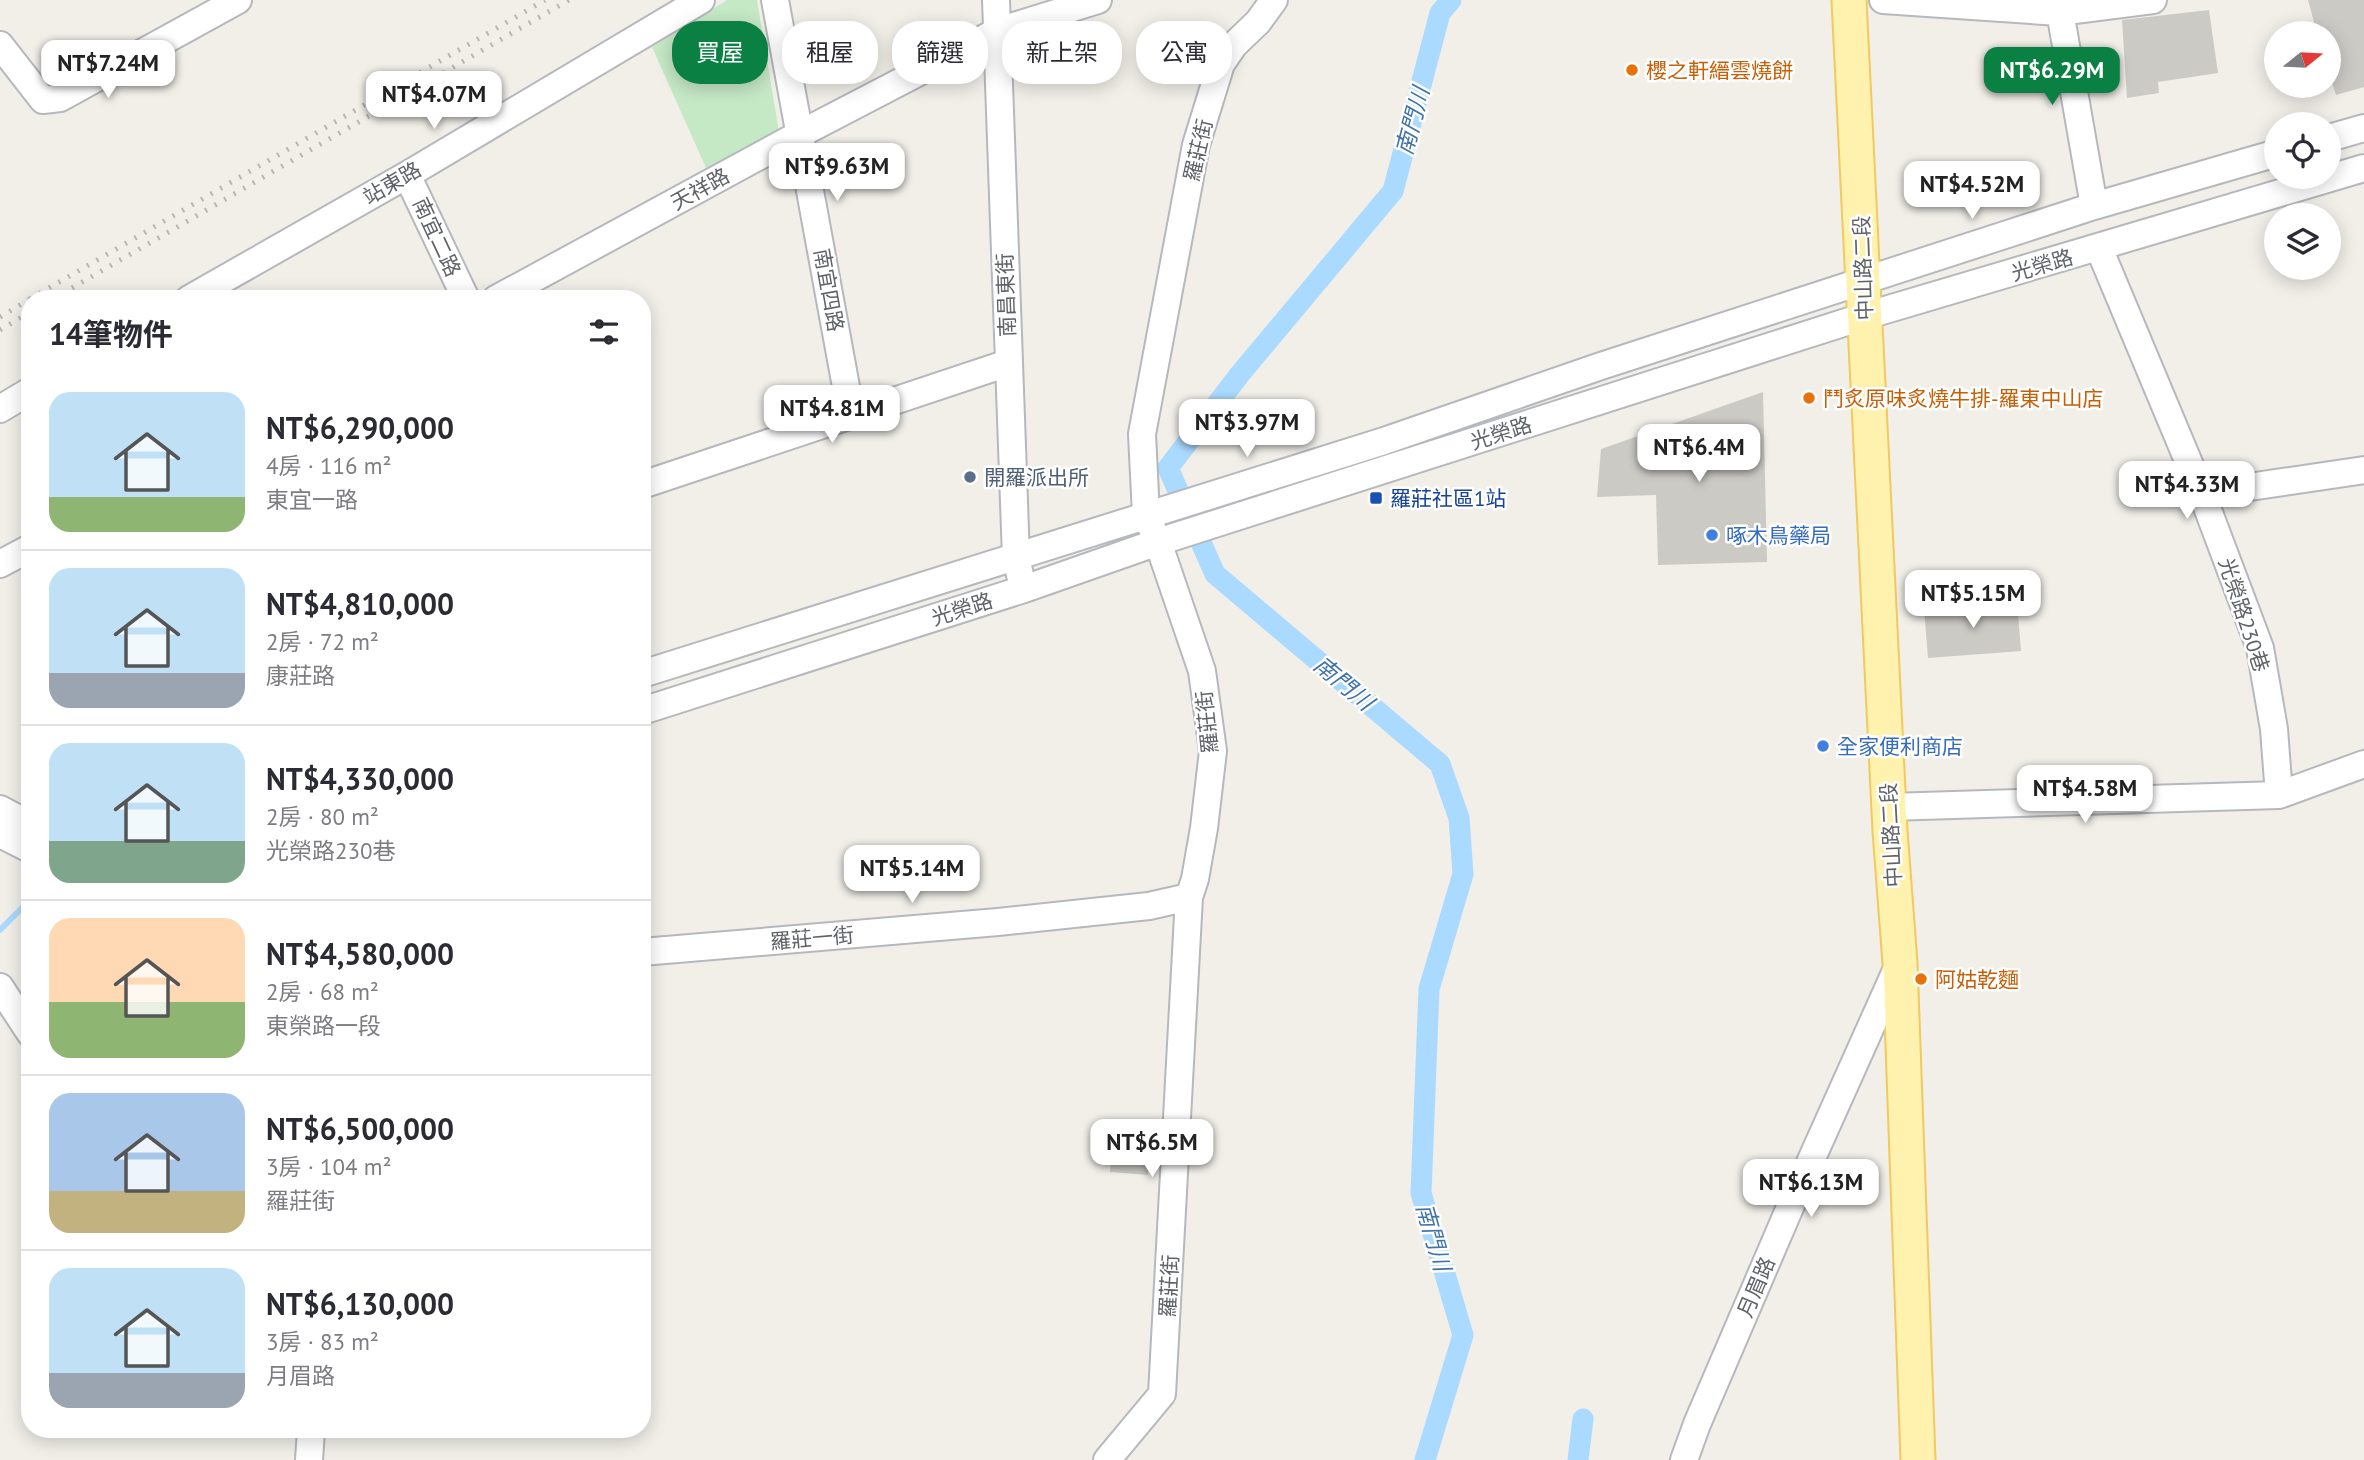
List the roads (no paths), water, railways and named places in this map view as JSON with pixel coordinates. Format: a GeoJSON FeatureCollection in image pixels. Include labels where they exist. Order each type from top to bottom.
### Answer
{"type":"FeatureCollection","features":[{"type":"Feature","properties":{"kind":"main road","name":"中山路二段"},"geometry":{"type":"LineString","coordinates":[[1849,0],[1889,807],[1900,963],[1918,1460]]}},
{"type":"Feature","properties":{"kind":"street"},"geometry":{"type":"LineString","coordinates":[[0,45],[43,100],[60,99],[238,0]]}},
{"type":"Feature","properties":{"kind":"street","name":"站東路"},"geometry":{"type":"LineString","coordinates":[[205,290],[407,175],[701,0]]}},
{"type":"Feature","properties":{"kind":"street","name":"南宜四路"},"geometry":{"type":"LineString","coordinates":[[775,0],[851,414]]}},
{"type":"Feature","properties":{"kind":"street","name":"南昌東街"},"geometry":{"type":"LineString","coordinates":[[996,0],[1016,558],[1024,589]]}},
{"type":"Feature","properties":{"kind":"street","name":"天祥路"},"geometry":{"type":"LineString","coordinates":[[513,290],[800,134],[998,31],[1098,0]]}},
{"type":"Feature","properties":{"kind":"street","name":"羅莊街"},"geometry":{"type":"LineString","coordinates":[[1107,1460],[1162,1394],[1189,897],[1202,841],[1213,751],[1202,671],[1158,542],[1146,515],[1142,434],[1196,145],[1221,64],[1234,45],[1258,22],[1274,0]]}},
{"type":"Feature","properties":{"kind":"street"},"geometry":{"type":"LineString","coordinates":[[1883,0],[2059,6],[2154,0]]}},
{"type":"Feature","properties":{"kind":"street"},"geometry":{"type":"LineString","coordinates":[[2059,6],[2094,206]]}},
{"type":"Feature","properties":{"kind":"street"},"geometry":{"type":"LineString","coordinates":[[2341,135],[2364,128]]}},
{"type":"Feature","properties":{"kind":"street","name":"光榮路"},"geometry":{"type":"LineString","coordinates":[[651,671],[1384,441],[1601,366],[2094,206],[2264,157]]}},
{"type":"Feature","properties":{"kind":"street","name":"光榮路"},"geometry":{"type":"LineString","coordinates":[[651,708],[1024,589],[1158,542],[1865,316],[2364,168]]}},
{"type":"Feature","properties":{"kind":"street","name":"南宜二路"},"geometry":{"type":"LineString","coordinates":[[407,175],[462,290]]}},
{"type":"Feature","properties":{"kind":"street","name":"光榮路230巷"},"geometry":{"type":"LineString","coordinates":[[2099,248],[2202,494],[2260,648],[2274,729],[2279,795]]}},
{"type":"Feature","properties":{"kind":"street"},"geometry":{"type":"LineString","coordinates":[[651,482],[1008,363]]}},
{"type":"Feature","properties":{"kind":"street"},"geometry":{"type":"LineString","coordinates":[[0,409],[21,396]]}},
{"type":"Feature","properties":{"kind":"street"},"geometry":{"type":"LineString","coordinates":[[2202,494],[2364,470]]}},
{"type":"Feature","properties":{"kind":"street"},"geometry":{"type":"LineString","coordinates":[[0,564],[21,553]]}},
{"type":"Feature","properties":{"kind":"street"},"geometry":{"type":"LineString","coordinates":[[1889,807],[2279,795],[2364,764]]}},
{"type":"Feature","properties":{"kind":"street"},"geometry":{"type":"LineString","coordinates":[[0,809],[21,820]]}},
{"type":"Feature","properties":{"kind":"street"},"geometry":{"type":"LineString","coordinates":[[0,834],[21,844]]}},
{"type":"Feature","properties":{"kind":"street","name":"羅莊一街"},"geometry":{"type":"LineString","coordinates":[[651,951],[998,922],[1149,906],[1189,897]]}},
{"type":"Feature","properties":{"kind":"street","name":"月眉路"},"geometry":{"type":"LineString","coordinates":[[1684,1460],[1791,1205],[1900,963]]}},
{"type":"Feature","properties":{"kind":"street"},"geometry":{"type":"LineString","coordinates":[[0,987],[21,1019]]}},
{"type":"Feature","properties":{"kind":"street"},"geometry":{"type":"LineString","coordinates":[[309,1460],[310,1438]]}},
{"type":"Feature","properties":{"kind":"waterway","name":"南門川"},"geometry":{"type":"LineString","coordinates":[[1425,1460],[1463,1335],[1421,1193],[1429,989],[1463,874],[1459,818],[1440,764],[1215,574],[1168,468],[1240,374],[1393,191],[1440,13],[1451,0]]}},
{"type":"Feature","properties":{"kind":"waterway"},"geometry":{"type":"LineString","coordinates":[[0,930],[21,909]]}},
{"type":"Feature","properties":{"kind":"waterway"},"geometry":{"type":"LineString","coordinates":[[1578,1460],[1583,1419]]}},
{"type":"Feature","properties":{"kind":"railway"},"geometry":{"type":"LineString","coordinates":[[46,290],[545,0]]}},
{"type":"Feature","properties":{"kind":"railway"},"geometry":{"type":"LineString","coordinates":[[69,290],[569,0]]}},
{"type":"Feature","properties":{"kind":"railway"},"geometry":{"type":"LineString","coordinates":[[0,317],[21,304]]}},
{"type":"Feature","properties":{"kind":"railway"},"geometry":{"type":"LineString","coordinates":[[0,330],[21,317]]}},
{"type":"Feature","properties":{"kind":"place","name":"櫻之軒縉雲燒餅"},"geometry":{"type":"Point","coordinates":[1632,70]}},
{"type":"Feature","properties":{"kind":"place","name":"鬥炙原味炙燒牛排-羅東中山店"},"geometry":{"type":"Point","coordinates":[1809,398]}},
{"type":"Feature","properties":{"kind":"place","name":"開羅派出所"},"geometry":{"type":"Point","coordinates":[970,477]}},
{"type":"Feature","properties":{"kind":"place","name":"羅莊社區1站"},"geometry":{"type":"Point","coordinates":[1376,498]}},
{"type":"Feature","properties":{"kind":"place","name":"啄木鳥藥局"},"geometry":{"type":"Point","coordinates":[1712,535]}},
{"type":"Feature","properties":{"kind":"place","name":"全家便利商店"},"geometry":{"type":"Point","coordinates":[1823,746]}},
{"type":"Feature","properties":{"kind":"place","name":"阿姑乾麵"},"geometry":{"type":"Point","coordinates":[1921,979]}}]}
